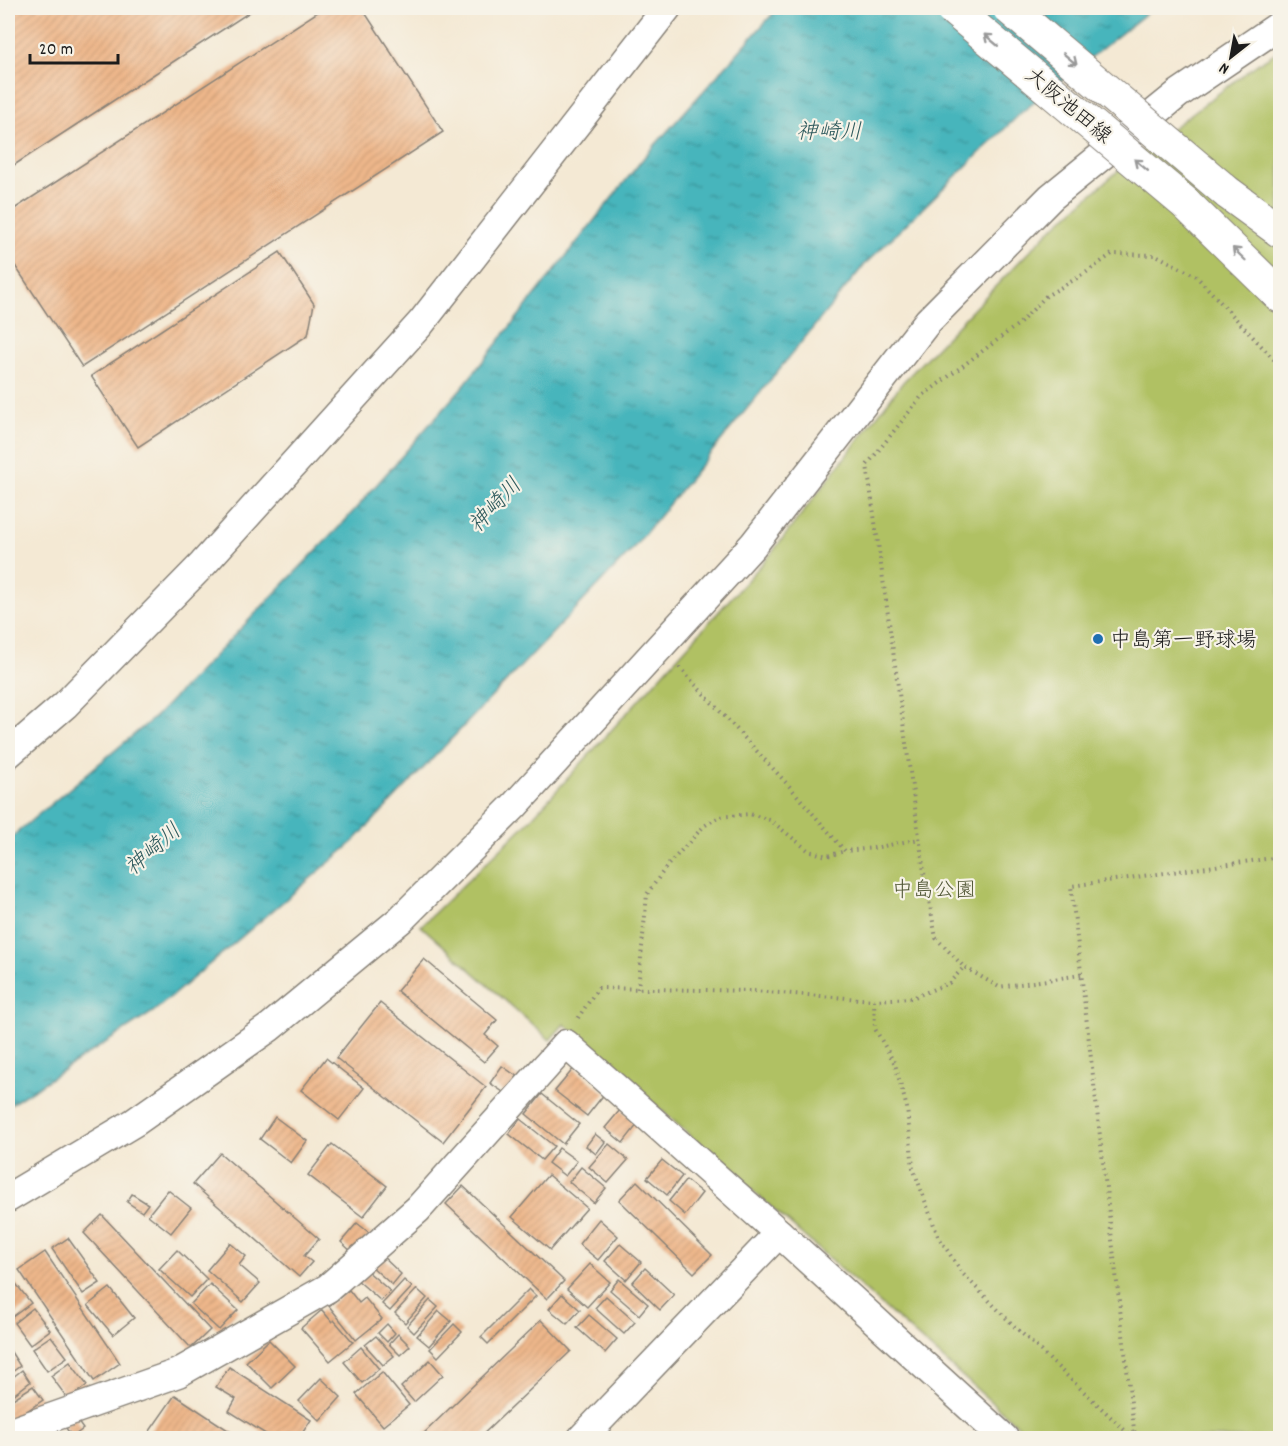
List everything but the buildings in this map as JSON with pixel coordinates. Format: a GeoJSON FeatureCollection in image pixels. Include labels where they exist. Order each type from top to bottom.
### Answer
{"type":"FeatureCollection","features":[{"type":"Feature","properties":{"kind":"main road","name":"大阪池田線"},"geometry":{"type":"LineString","coordinates":[[952,8],[1185,203],[1281,296]]}},
{"type":"Feature","properties":{"kind":"main road","name":"大阪池田線"},"geometry":{"type":"LineString","coordinates":[[1009,8],[1228,193],[1281,231]]}},
{"type":"Feature","properties":{"kind":"street"},"geometry":{"type":"LineString","coordinates":[[8,754],[65,705],[203,564],[421,323],[667,8]]}},
{"type":"Feature","properties":{"kind":"street"},"geometry":{"type":"LineString","coordinates":[[8,1198],[135,1122],[270,1027],[400,920],[515,805],[753,545],[928,321],[1051,197],[1178,94],[1281,25]]}},
{"type":"Feature","properties":{"kind":"street"},"geometry":{"type":"LineString","coordinates":[[8,1433],[178,1373],[328,1288],[418,1209],[571,1033],[779,1233],[1004,1438]]}},
{"type":"Feature","properties":{"kind":"street"},"geometry":{"type":"LineString","coordinates":[[582,1438],[779,1233]]}},
{"type":"Feature","properties":{"kind":"path"},"geometry":{"type":"LineString","coordinates":[[1081,975],[999,987],[964,967],[936,938],[919,839],[867,465],[921,397],[1020,323],[1046,296],[1084,274],[1112,254],[1156,255],[1196,276],[1281,366]]}},
{"type":"Feature","properties":{"kind":"path"},"geometry":{"type":"LineString","coordinates":[[673,662],[790,787],[844,851]]}},
{"type":"Feature","properties":{"kind":"path"},"geometry":{"type":"LineString","coordinates":[[638,989],[647,894],[667,866],[704,826],[719,817],[750,814],[770,820],[809,850],[827,856],[844,851],[919,839]]}},
{"type":"Feature","properties":{"kind":"path"},"geometry":{"type":"LineString","coordinates":[[1134,1438],[1071,886],[1281,857]]}},
{"type":"Feature","properties":{"kind":"path"},"geometry":{"type":"LineString","coordinates":[[571,1033],[598,988],[753,991],[874,1000],[912,998],[949,983],[964,967]]}},
{"type":"Feature","properties":{"kind":"path"},"geometry":{"type":"LineString","coordinates":[[874,1000],[875,1029],[895,1064],[907,1108],[913,1168],[938,1236],[962,1273],[1013,1325],[1134,1438]]}},
{"type":"Feature","properties":{"kind":"green space","name":"中島公園"},"geometry":{"type":"Polygon","coordinates":[[[1280,50],[1280,1438],[1032,1438],[564,1024],[550,1040],[421,926],[529,821],[770,555],[903,382],[1048,232],[1134,157],[1260,62],[1280,50]]]}},
{"type":"Feature","properties":{"kind":"water","name":"神崎川"},"geometry":{"type":"Polygon","coordinates":[[[778,8],[1153,8],[1022,112],[865,264],[630,552],[351,844],[153,1012],[8,1106],[8,840],[156,716],[344,522],[464,385],[646,155],[778,8]]]}},
{"type":"Feature","properties":{"kind":"place","name":"中島第一野球場"},"geometry":{"type":"Point","coordinates":[1098,639]}}]}
